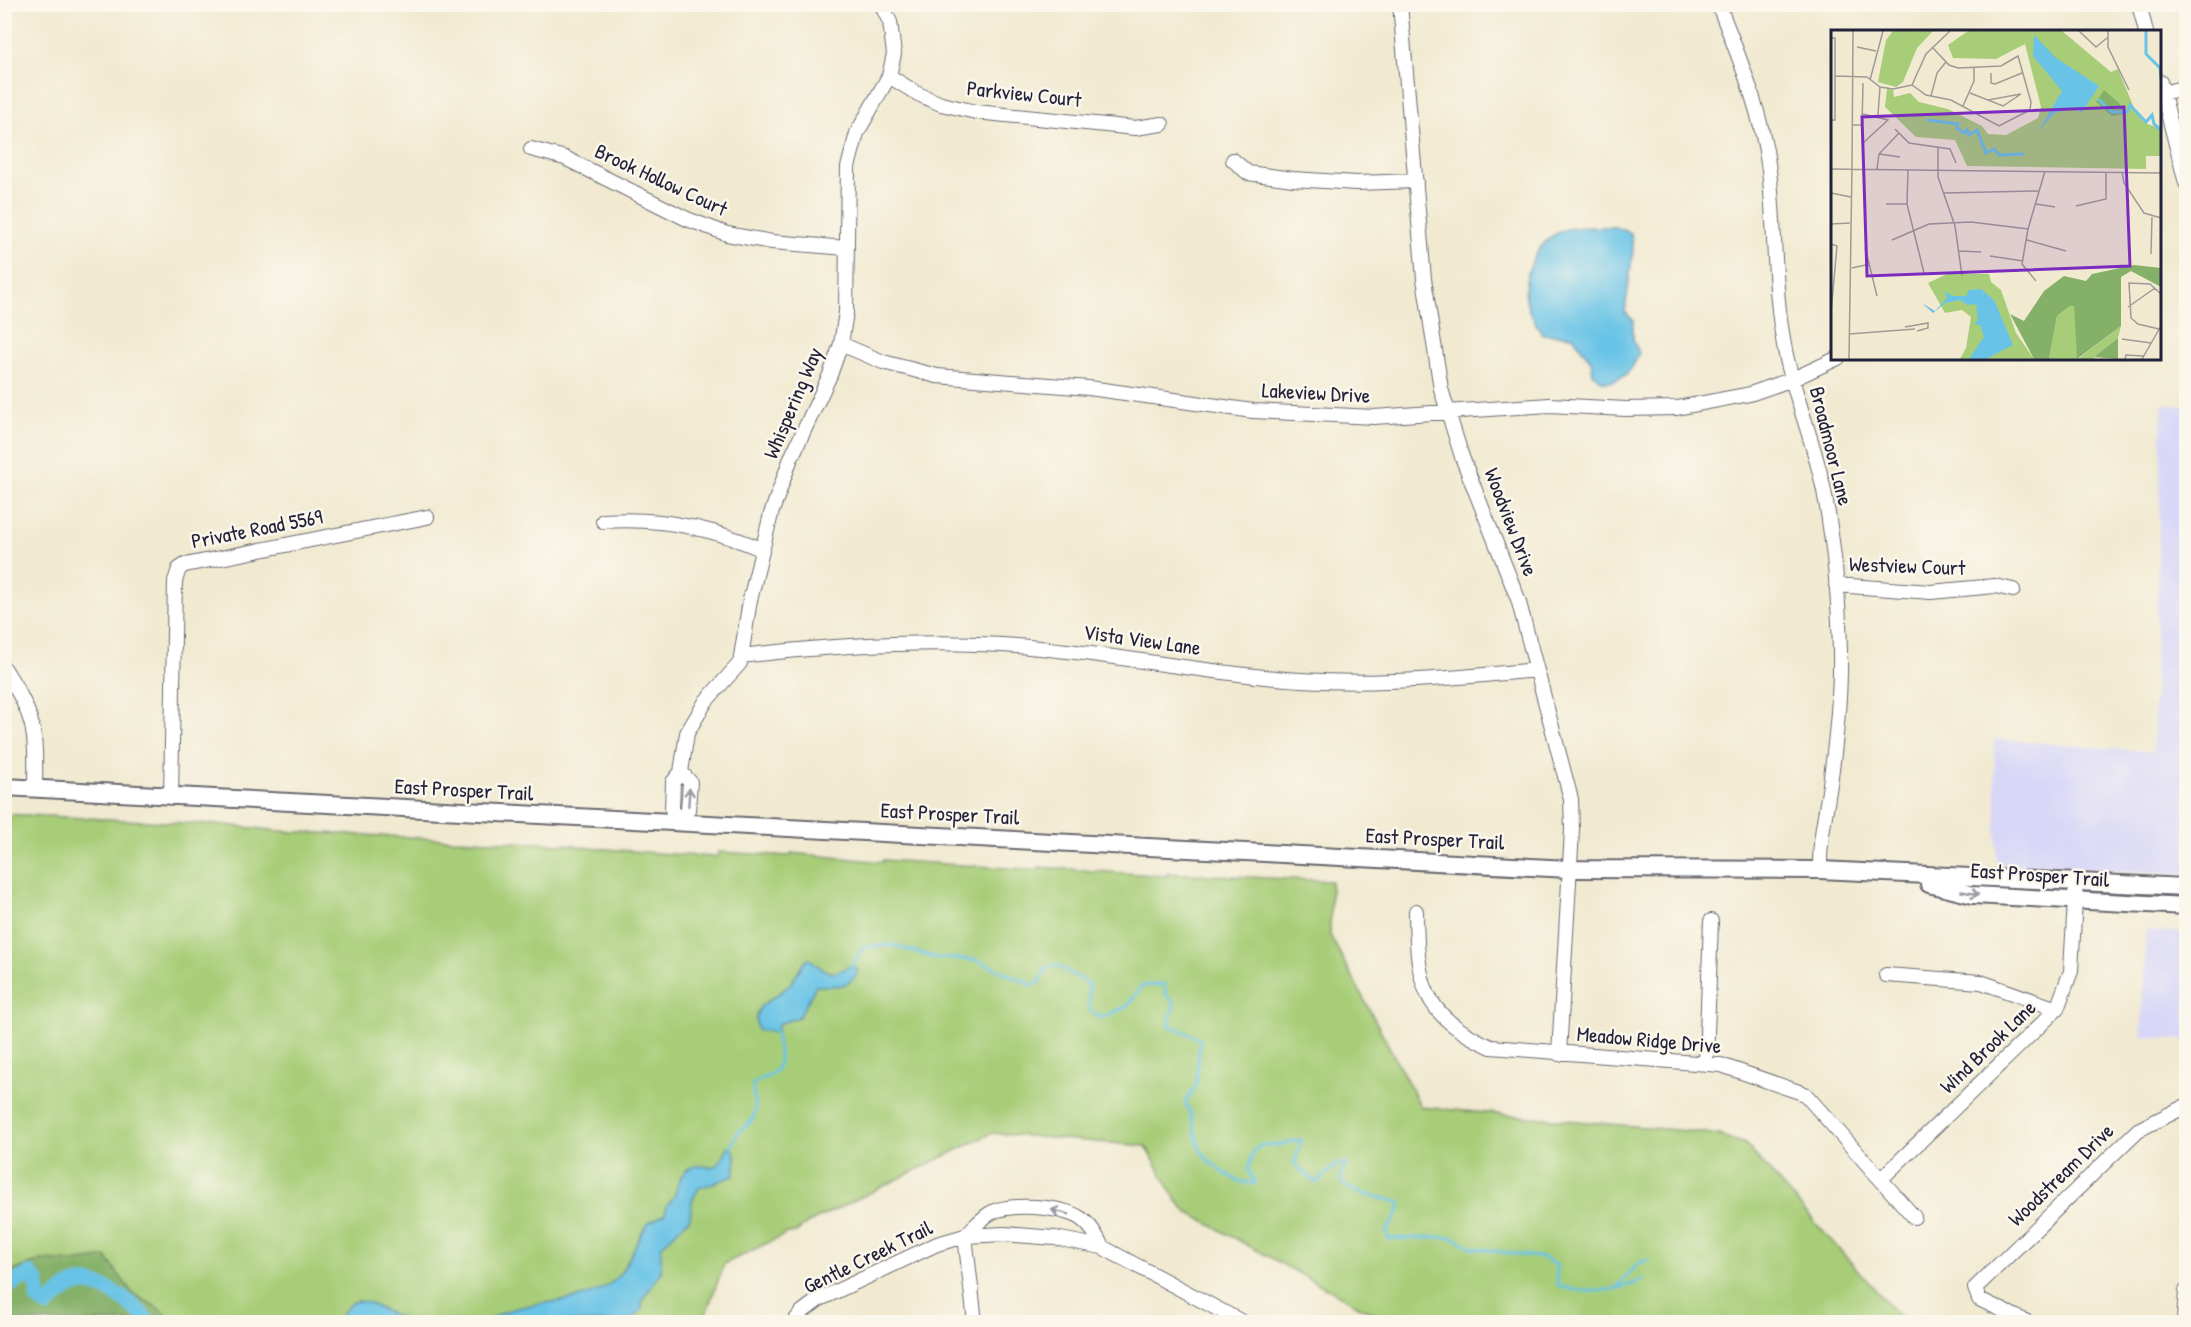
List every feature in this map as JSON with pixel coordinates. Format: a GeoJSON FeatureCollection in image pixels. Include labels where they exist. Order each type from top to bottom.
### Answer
{"type":"FeatureCollection","features":[{"type":"Feature","properties":{"kind":"main road","name":"East Prosper Trail"},"geometry":{"type":"LineString","coordinates":[[4,787],[1569,869],[1820,870],[2187,887]]}},
{"type":"Feature","properties":{"kind":"main road","name":"East Prosper Trail"},"geometry":{"type":"LineString","coordinates":[[1893,875],[1973,895],[2187,906]]}},
{"type":"Feature","properties":{"kind":"street","name":"Whispering Way"},"geometry":{"type":"LineString","coordinates":[[678,822],[688,810],[690,782],[681,772],[684,744],[693,720],[736,668],[741,656],[761,549],[791,458],[830,375],[841,344],[846,312],[846,184],[852,147],[866,113],[889,76],[894,54],[893,35],[881,4]]}},
{"type":"Feature","properties":{"kind":"street","name":"Woodview Drive"},"geometry":{"type":"LineString","coordinates":[[1400,4],[1431,334],[1448,414],[1518,599],[1571,799],[1572,830],[1559,1053]]}},
{"type":"Feature","properties":{"kind":"street"},"geometry":{"type":"LineString","coordinates":[[2139,4],[2146,30]]}},
{"type":"Feature","properties":{"kind":"street","name":"Broadmoor Lane"},"geometry":{"type":"LineString","coordinates":[[1719,6],[1744,69],[1768,167],[1774,217],[1778,307],[1793,379],[1824,489],[1836,585],[1840,644],[1839,699],[1832,767],[1820,836],[1820,870]]}},
{"type":"Feature","properties":{"kind":"street","name":"Parkview Court"},"geometry":{"type":"LineString","coordinates":[[889,76],[933,100],[976,112],[1135,128],[1162,124]]}},
{"type":"Feature","properties":{"kind":"street"},"geometry":{"type":"LineString","coordinates":[[2187,87],[2161,88],[2187,183]]}},
{"type":"Feature","properties":{"kind":"street","name":"Brook Hollow Court"},"geometry":{"type":"LineString","coordinates":[[531,149],[565,158],[624,190],[710,228],[753,239],[846,248]]}},
{"type":"Feature","properties":{"kind":"street"},"geometry":{"type":"LineString","coordinates":[[1233,160],[1248,173],[1293,179],[1356,183],[1416,181]]}},
{"type":"Feature","properties":{"kind":"street","name":"Lakeview Drive"},"geometry":{"type":"LineString","coordinates":[[841,344],[867,356],[912,371],[968,380],[1089,388],[1253,411],[1310,416],[1374,417],[1448,414],[1549,405],[1626,409],[1677,408],[1750,394],[1793,379],[1834,360]]}},
{"type":"Feature","properties":{"kind":"street","name":"Private Road 5569"},"geometry":{"type":"LineString","coordinates":[[171,797],[175,581],[179,569],[196,563],[427,517]]}},
{"type":"Feature","properties":{"kind":"street"},"geometry":{"type":"LineString","coordinates":[[603,520],[640,519],[680,523],[722,534],[761,549]]}},
{"type":"Feature","properties":{"kind":"street","name":"Westview Court"},"geometry":{"type":"LineString","coordinates":[[1836,585],[1930,592],[1995,586],[2013,590]]}},
{"type":"Feature","properties":{"kind":"street","name":"Vista View Lane"},"geometry":{"type":"LineString","coordinates":[[741,656],[842,645],[970,643],[1084,652],[1245,676],[1302,680],[1426,680],[1536,670]]}},
{"type":"Feature","properties":{"kind":"street"},"geometry":{"type":"LineString","coordinates":[[4,668],[25,700],[31,718],[35,738],[35,788]]}},
{"type":"Feature","properties":{"kind":"street","name":"Wind Brook Lane"},"geometry":{"type":"LineString","coordinates":[[1881,1179],[2057,1009],[2071,971],[2076,882]]}},
{"type":"Feature","properties":{"kind":"street","name":"Meadow Ridge Drive"},"geometry":{"type":"LineString","coordinates":[[1416,911],[1417,957],[1424,985],[1437,1012],[1462,1034],[1491,1047],[1721,1065],[1806,1094],[1914,1217]]}},
{"type":"Feature","properties":{"kind":"street"},"geometry":{"type":"LineString","coordinates":[[1706,1063],[1711,921]]}},
{"type":"Feature","properties":{"kind":"street"},"geometry":{"type":"LineString","coordinates":[[1886,975],[1981,982],[2057,1009]]}},
{"type":"Feature","properties":{"kind":"street","name":"Woodstream Drive"},"geometry":{"type":"LineString","coordinates":[[2027,1323],[1979,1299],[1975,1288],[2138,1130],[2187,1106]]}},
{"type":"Feature","properties":{"kind":"street","name":"Gentle Creek Trail"},"geometry":{"type":"LineString","coordinates":[[965,1236],[990,1213],[1010,1208],[1045,1208],[1078,1216],[1092,1228],[1102,1247]]}},
{"type":"Feature","properties":{"kind":"street","name":"Gentle Creek Trail"},"geometry":{"type":"LineString","coordinates":[[794,1323],[802,1312],[819,1300],[937,1244],[965,1236],[1004,1234],[1055,1238],[1102,1247],[1242,1323]]}},
{"type":"Feature","properties":{"kind":"street"},"geometry":{"type":"LineString","coordinates":[[965,1236],[975,1323]]}},
{"type":"Feature","properties":{"kind":"street"},"geometry":{"type":"LineString","coordinates":[[2184,1323],[2187,1291]]}},
{"type":"Feature","properties":{"kind":"shaded area"},"geometry":{"type":"Polygon","coordinates":[[[2162,404],[2186,406],[2186,874],[1997,864],[1994,739],[2153,752],[2162,404]]]}},
{"type":"Feature","properties":{"kind":"shaded area"},"geometry":{"type":"Polygon","coordinates":[[[2146,930],[2186,933],[2186,1040],[2141,1037],[2146,930]]]}},
{"type":"Feature","properties":{"kind":"green space"},"geometry":{"type":"Polygon","coordinates":[[[5,814],[225,825],[279,831],[577,845],[578,847],[717,857],[718,852],[790,856],[791,853],[883,862],[883,860],[1167,876],[1167,873],[1331,881],[1330,935],[1421,1107],[1698,1132],[1718,1135],[1745,1144],[1904,1322],[1388,1322],[1187,1212],[1176,1200],[1146,1146],[992,1133],[808,1223],[796,1232],[788,1233],[724,1264],[703,1322],[5,1322],[5,814]]]}},
{"type":"Feature","properties":{"kind":"green space"},"geometry":{"type":"Polygon","coordinates":[[[106,1257],[133,1294],[157,1307],[175,1322],[14,1322],[5,1296],[5,1274],[42,1260],[74,1262],[106,1257]]]}},
{"type":"Feature","properties":{"kind":"water"},"geometry":{"type":"Polygon","coordinates":[[[1616,227],[1631,233],[1633,250],[1625,312],[1633,320],[1633,339],[1639,353],[1626,374],[1617,380],[1604,382],[1593,374],[1591,361],[1573,336],[1542,334],[1529,310],[1526,287],[1527,276],[1536,254],[1551,237],[1572,228],[1616,227]]]}},
{"type":"Feature","properties":{"kind":"water"},"geometry":{"type":"Polygon","coordinates":[[[808,958],[826,971],[836,972],[849,966],[857,968],[857,974],[843,985],[816,986],[799,1017],[778,1024],[777,1033],[758,1030],[756,1021],[760,1008],[789,985],[808,958]]]}},
{"type":"Feature","properties":{"kind":"water"},"geometry":{"type":"Polygon","coordinates":[[[729,1146],[733,1148],[736,1158],[734,1176],[699,1188],[692,1200],[690,1218],[661,1247],[661,1272],[642,1300],[642,1310],[629,1322],[487,1322],[501,1313],[581,1297],[596,1292],[611,1283],[623,1269],[646,1226],[665,1214],[684,1172],[697,1166],[716,1166],[729,1146]]]}},
{"type":"Feature","properties":{"kind":"water"},"geometry":{"type":"Polygon","coordinates":[[[366,1302],[409,1322],[335,1322],[351,1303],[366,1302]]]}},
{"type":"Feature","properties":{"kind":"waterway"},"geometry":{"type":"LineString","coordinates":[[851,968],[863,947],[892,945],[936,958],[977,960],[1032,985],[1040,982],[1046,968],[1056,965],[1089,984],[1089,1009],[1100,1018],[1126,1007],[1142,986],[1164,984],[1166,995],[1174,1003],[1169,1025],[1200,1039],[1196,1085],[1185,1103],[1189,1109],[1202,1152],[1211,1163],[1226,1174],[1241,1181],[1255,1183],[1248,1170],[1253,1152],[1261,1145],[1282,1145],[1297,1140],[1301,1141],[1294,1164],[1316,1183],[1336,1165],[1346,1163],[1340,1178],[1349,1189],[1400,1203],[1396,1217],[1386,1231],[1389,1239],[1451,1237],[1474,1248],[1544,1258],[1556,1265],[1558,1285],[1579,1290],[1613,1289],[1644,1279]]}},
{"type":"Feature","properties":{"kind":"waterway"},"geometry":{"type":"LineString","coordinates":[[731,1148],[736,1135],[755,1114],[753,1084],[770,1075],[778,1066],[779,1054],[775,1029]]}},
{"type":"Feature","properties":{"kind":"waterway"},"geometry":{"type":"LineString","coordinates":[[1616,1288],[1639,1263],[1648,1260]]}},
{"type":"Feature","properties":{"kind":"waterway"},"geometry":{"type":"LineString","coordinates":[[4,1288],[30,1274],[37,1282],[38,1299],[47,1305],[70,1287],[91,1284],[102,1287],[124,1299],[148,1322]]}}]}
